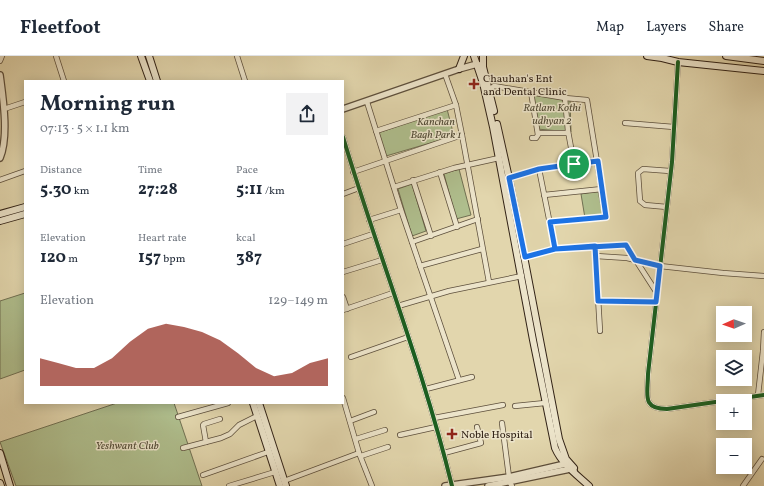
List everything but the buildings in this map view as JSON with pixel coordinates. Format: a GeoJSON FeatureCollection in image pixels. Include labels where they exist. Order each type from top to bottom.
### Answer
{"type":"FeatureCollection","features":[{"type":"Feature","properties":{"kind":"main road"},"geometry":{"type":"LineString","coordinates":[[141,56],[150,80]]}},
{"type":"Feature","properties":{"kind":"main road"},"geometry":{"type":"LineString","coordinates":[[149,56],[157,80]]}},
{"type":"Feature","properties":{"kind":"main road"},"geometry":{"type":"LineString","coordinates":[[459,69],[464,56]]}},
{"type":"Feature","properties":{"kind":"main road"},"geometry":{"type":"LineString","coordinates":[[474,56],[484,86],[500,158],[545,403],[555,448],[565,464],[592,486]]}},
{"type":"Feature","properties":{"kind":"main road"},"geometry":{"type":"LineString","coordinates":[[483,56],[483,67],[509,178],[560,439],[566,458],[574,470],[589,486]]}},
{"type":"Feature","properties":{"kind":"main road"},"geometry":{"type":"LineString","coordinates":[[647,56],[678,62],[764,71]]}},
{"type":"Feature","properties":{"kind":"main road"},"geometry":{"type":"LineString","coordinates":[[726,56],[764,61]]}},
{"type":"Feature","properties":{"kind":"main road"},"geometry":{"type":"LineString","coordinates":[[0,214],[24,207]]}},
{"type":"Feature","properties":{"kind":"main road"},"geometry":{"type":"LineString","coordinates":[[0,221],[24,214]]}},
{"type":"Feature","properties":{"kind":"main road"},"geometry":{"type":"LineString","coordinates":[[253,404],[280,486]]}},
{"type":"Feature","properties":{"kind":"main road"},"geometry":{"type":"LineString","coordinates":[[259,404],[285,483]]}},
{"type":"Feature","properties":{"kind":"main road"},"geometry":{"type":"LineString","coordinates":[[0,453],[10,486]]}},
{"type":"Feature","properties":{"kind":"street"},"geometry":{"type":"LineString","coordinates":[[0,61],[2,56]]}},
{"type":"Feature","properties":{"kind":"street"},"geometry":{"type":"LineString","coordinates":[[56,56],[64,80]]}},
{"type":"Feature","properties":{"kind":"street"},"geometry":{"type":"LineString","coordinates":[[237,56],[245,80]]}},
{"type":"Feature","properties":{"kind":"street"},"geometry":{"type":"LineString","coordinates":[[678,62],[667,207],[648,374],[648,402],[652,407],[667,409],[764,395]]}},
{"type":"Feature","properties":{"kind":"street"},"geometry":{"type":"LineString","coordinates":[[344,109],[459,69],[477,64],[483,67]]}},
{"type":"Feature","properties":{"kind":"street"},"geometry":{"type":"LineString","coordinates":[[445,74],[456,105],[489,282]]}},
{"type":"Feature","properties":{"kind":"street"},"geometry":{"type":"LineString","coordinates":[[0,75],[4,109],[4,130],[2,153],[0,158]]}},
{"type":"Feature","properties":{"kind":"street"},"geometry":{"type":"LineString","coordinates":[[484,86],[489,90],[494,86],[565,98],[587,100],[606,217],[550,222]]}},
{"type":"Feature","properties":{"kind":"street"},"geometry":{"type":"LineString","coordinates":[[531,92],[538,133],[538,137],[532,138]]}},
{"type":"Feature","properties":{"kind":"street"},"geometry":{"type":"LineString","coordinates":[[565,98],[568,133],[574,164]]}},
{"type":"Feature","properties":{"kind":"street"},"geometry":{"type":"LineString","coordinates":[[4,109],[24,102]]}},
{"type":"Feature","properties":{"kind":"street"},"geometry":{"type":"LineString","coordinates":[[367,102],[429,296],[459,380]]}},
{"type":"Feature","properties":{"kind":"street"},"geometry":{"type":"LineString","coordinates":[[376,131],[456,105]]}},
{"type":"Feature","properties":{"kind":"street"},"geometry":{"type":"LineString","coordinates":[[625,123],[674,127]]}},
{"type":"Feature","properties":{"kind":"street"},"geometry":{"type":"LineString","coordinates":[[538,133],[568,133]]}},
{"type":"Feature","properties":{"kind":"street"},"geometry":{"type":"LineString","coordinates":[[353,172],[462,134]]}},
{"type":"Feature","properties":{"kind":"street"},"geometry":{"type":"LineString","coordinates":[[344,140],[373,234],[426,390],[452,485]]}},
{"type":"Feature","properties":{"kind":"street"},"geometry":{"type":"LineString","coordinates":[[394,187],[468,164],[500,158]]}},
{"type":"Feature","properties":{"kind":"street"},"geometry":{"type":"LineString","coordinates":[[509,178],[539,169],[598,161]]}},
{"type":"Feature","properties":{"kind":"street"},"geometry":{"type":"LineString","coordinates":[[539,169],[555,249]]}},
{"type":"Feature","properties":{"kind":"street"},"geometry":{"type":"LineString","coordinates":[[667,207],[642,204],[640,201],[638,173],[643,169],[670,171]]}},
{"type":"Feature","properties":{"kind":"street"},"geometry":{"type":"LineString","coordinates":[[0,180],[24,172]]}},
{"type":"Feature","properties":{"kind":"street"},"geometry":{"type":"LineString","coordinates":[[440,172],[457,227]]}},
{"type":"Feature","properties":{"kind":"street"},"geometry":{"type":"LineString","coordinates":[[413,180],[431,236]]}},
{"type":"Feature","properties":{"kind":"street"},"geometry":{"type":"LineString","coordinates":[[344,194],[359,188]]}},
{"type":"Feature","properties":{"kind":"street"},"geometry":{"type":"LineString","coordinates":[[544,195],[602,189]]}},
{"type":"Feature","properties":{"kind":"street"},"geometry":{"type":"LineString","coordinates":[[369,220],[401,210]]}},
{"type":"Feature","properties":{"kind":"street"},"geometry":{"type":"LineString","coordinates":[[412,242],[478,219]]}},
{"type":"Feature","properties":{"kind":"street"},"geometry":{"type":"LineString","coordinates":[[344,244],[373,234]]}},
{"type":"Feature","properties":{"kind":"street"},"geometry":{"type":"LineString","coordinates":[[525,257],[555,249],[626,245],[657,294]]}},
{"type":"Feature","properties":{"kind":"street"},"geometry":{"type":"LineString","coordinates":[[595,246],[600,331]]}},
{"type":"Feature","properties":{"kind":"street"},"geometry":{"type":"LineString","coordinates":[[420,266],[482,249]]}},
{"type":"Feature","properties":{"kind":"street"},"geometry":{"type":"LineString","coordinates":[[596,256],[635,260],[660,266],[764,276]]}},
{"type":"Feature","properties":{"kind":"street"},"geometry":{"type":"LineString","coordinates":[[344,272],[382,260]]}},
{"type":"Feature","properties":{"kind":"street"},"geometry":{"type":"LineString","coordinates":[[398,306],[429,296],[522,276]]}},
{"type":"Feature","properties":{"kind":"street"},"geometry":{"type":"LineString","coordinates":[[345,310],[393,293]]}},
{"type":"Feature","properties":{"kind":"street"},"geometry":{"type":"LineString","coordinates":[[598,301],[656,302]]}},
{"type":"Feature","properties":{"kind":"street"},"geometry":{"type":"LineString","coordinates":[[758,395],[764,332]]}},
{"type":"Feature","properties":{"kind":"street"},"geometry":{"type":"LineString","coordinates":[[351,357],[408,337]]}},
{"type":"Feature","properties":{"kind":"street"},"geometry":{"type":"LineString","coordinates":[[426,390],[472,377]]}},
{"type":"Feature","properties":{"kind":"street"},"geometry":{"type":"LineString","coordinates":[[344,401],[360,454],[372,486]]}},
{"type":"Feature","properties":{"kind":"street"},"geometry":{"type":"LineString","coordinates":[[515,406],[545,403]]}},
{"type":"Feature","properties":{"kind":"street"},"geometry":{"type":"LineString","coordinates":[[178,417],[224,404]]}},
{"type":"Feature","properties":{"kind":"street"},"geometry":{"type":"LineString","coordinates":[[434,418],[503,405]]}},
{"type":"Feature","properties":{"kind":"street"},"geometry":{"type":"LineString","coordinates":[[350,421],[374,412]]}},
{"type":"Feature","properties":{"kind":"street"},"geometry":{"type":"LineString","coordinates":[[183,448],[230,434],[239,424],[257,416]]}},
{"type":"Feature","properties":{"kind":"street"},"geometry":{"type":"LineString","coordinates":[[206,442],[203,425],[220,419]]}},
{"type":"Feature","properties":{"kind":"street"},"geometry":{"type":"LineString","coordinates":[[502,423],[510,482]]}},
{"type":"Feature","properties":{"kind":"street"},"geometry":{"type":"LineString","coordinates":[[400,435],[436,427]]}},
{"type":"Feature","properties":{"kind":"street"},"geometry":{"type":"LineString","coordinates":[[444,453],[480,443],[477,427]]}},
{"type":"Feature","properties":{"kind":"street"},"geometry":{"type":"LineString","coordinates":[[356,440],[385,430]]}},
{"type":"Feature","properties":{"kind":"street"},"geometry":{"type":"LineString","coordinates":[[285,483],[360,454],[388,447]]}},
{"type":"Feature","properties":{"kind":"street"},"geometry":{"type":"LineString","coordinates":[[203,476],[268,452]]}},
{"type":"Feature","properties":{"kind":"street"},"geometry":{"type":"LineString","coordinates":[[743,486],[762,459]]}},
{"type":"Feature","properties":{"kind":"street"},"geometry":{"type":"LineString","coordinates":[[445,486],[510,482],[565,464]]}},
{"type":"Feature","properties":{"kind":"street"},"geometry":{"type":"LineString","coordinates":[[488,486],[574,470]]}},
{"type":"Feature","properties":{"kind":"street"},"geometry":{"type":"LineString","coordinates":[[229,486],[275,472]]}},
{"type":"Feature","properties":{"kind":"green space","name":"Ratlam Kothi udhyan 2"},"geometry":{"type":"Polygon","coordinates":[[[532,95],[570,99],[571,132],[537,129],[532,95]]]}},
{"type":"Feature","properties":{"kind":"green space","name":"Kanchan Bagh Park 1"},"geometry":{"type":"Polygon","coordinates":[[[447,109],[454,136],[386,156],[378,133],[447,109]]]}},
{"type":"Feature","properties":{"kind":"green space"},"geometry":{"type":"Polygon","coordinates":[[[459,169],[471,215],[456,219],[444,174],[459,169]]]}},
{"type":"Feature","properties":{"kind":"green space"},"geometry":{"type":"Polygon","coordinates":[[[412,184],[426,231],[412,236],[398,189],[412,184]]]}},
{"type":"Feature","properties":{"kind":"green space"},"geometry":{"type":"Polygon","coordinates":[[[598,191],[603,216],[585,218],[581,194],[598,191]]]}},
{"type":"Feature","properties":{"kind":"green space"},"geometry":{"type":"Polygon","coordinates":[[[24,293],[24,370],[0,379],[0,301],[24,293]]]}},
{"type":"Feature","properties":{"kind":"green space","name":"Yeshwant Club"},"geometry":{"type":"Polygon","coordinates":[[[114,404],[174,404],[202,486],[16,486],[0,442],[114,404]]]}},
{"type":"Feature","properties":{"kind":"cycle path"},"geometry":{"type":"LineString","coordinates":[[678,62],[672,162],[648,374],[648,399],[653,406],[667,409],[764,395]]}},
{"type":"Feature","properties":{"kind":"cycle path"},"geometry":{"type":"LineString","coordinates":[[344,140],[428,398],[452,486]]}},
{"type":"Feature","properties":{"kind":"place","name":"Chauhan's Ent and Dental Clinic"},"geometry":{"type":"Point","coordinates":[474,84]}},
{"type":"Feature","properties":{"kind":"place","name":"Noble Hospital"},"geometry":{"type":"Point","coordinates":[452,434]}},
{"type":"Feature","properties":{"kind":"route"},"geometry":{"type":"LineString","coordinates":[[574,164],[539,169],[509,178],[525,257],[555,249],[595,246],[626,245],[635,260],[660,266],[656,302],[598,301],[595,246],[555,249],[550,222],[606,217],[598,161],[574,164]]}}]}
